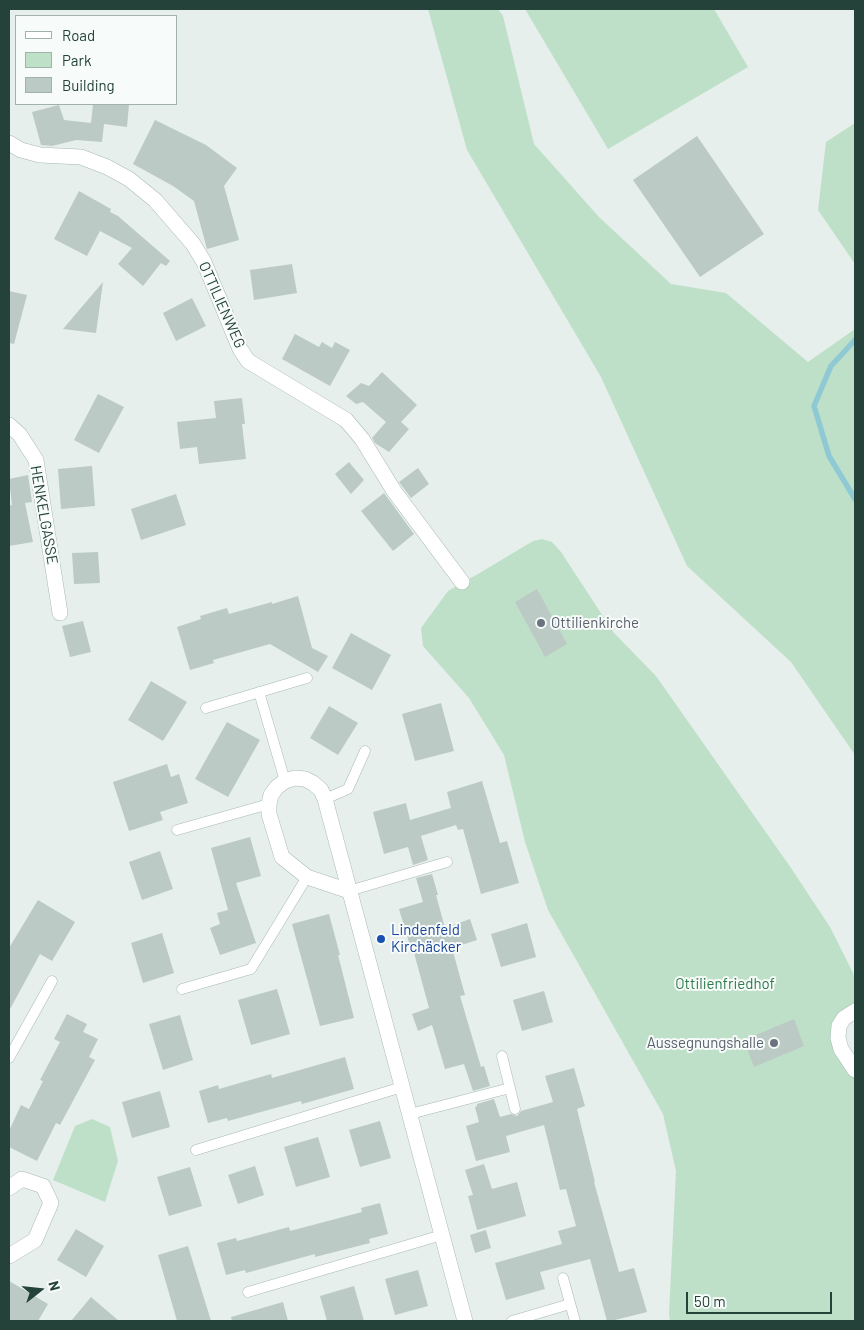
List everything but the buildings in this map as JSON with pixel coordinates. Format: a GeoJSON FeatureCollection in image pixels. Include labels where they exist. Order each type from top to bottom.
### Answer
{"type":"FeatureCollection","features":[{"type":"Feature","properties":{"kind":"street","name":"OTTILIENWEG"},"geometry":{"type":"LineString","coordinates":[[9,143],[21,150],[40,155],[81,157],[108,167],[129,179],[155,200],[193,244],[204,262],[240,349],[248,361],[346,420],[362,439],[394,491],[462,582]]}},
{"type":"Feature","properties":{"kind":"street","name":"HENKELGASSE"},"geometry":{"type":"LineString","coordinates":[[9,425],[20,435],[36,460],[60,613]]}},
{"type":"Feature","properties":{"kind":"street"},"geometry":{"type":"LineString","coordinates":[[349,890],[307,877],[282,857],[269,814],[268,804],[277,786],[294,778],[305,779],[314,783],[321,790],[325,799],[465,1321]]}},
{"type":"Feature","properties":{"kind":"street"},"geometry":{"type":"LineString","coordinates":[[855,1011],[844,1018],[839,1026],[838,1038],[841,1049],[855,1070]]}},
{"type":"Feature","properties":{"kind":"street"},"geometry":{"type":"LineString","coordinates":[[9,1256],[34,1240],[51,1203],[43,1186],[22,1179],[11,1183]]}},
{"type":"Feature","properties":{"kind":"lane"},"geometry":{"type":"LineString","coordinates":[[206,708],[307,678]]}},
{"type":"Feature","properties":{"kind":"lane"},"geometry":{"type":"LineString","coordinates":[[259,692],[285,781]]}},
{"type":"Feature","properties":{"kind":"lane"},"geometry":{"type":"LineString","coordinates":[[325,799],[348,789],[365,751]]}},
{"type":"Feature","properties":{"kind":"lane"},"geometry":{"type":"LineString","coordinates":[[178,830],[268,804]]}},
{"type":"Feature","properties":{"kind":"lane"},"geometry":{"type":"LineString","coordinates":[[349,890],[447,862]]}},
{"type":"Feature","properties":{"kind":"lane"},"geometry":{"type":"LineString","coordinates":[[182,989],[251,969],[307,877]]}},
{"type":"Feature","properties":{"kind":"lane"},"geometry":{"type":"LineString","coordinates":[[9,1058],[52,980]]}},
{"type":"Feature","properties":{"kind":"lane"},"geometry":{"type":"LineString","coordinates":[[502,1056],[515,1109]]}},
{"type":"Feature","properties":{"kind":"lane"},"geometry":{"type":"LineString","coordinates":[[196,1150],[402,1087]]}},
{"type":"Feature","properties":{"kind":"lane"},"geometry":{"type":"LineString","coordinates":[[410,1114],[510,1088]]}},
{"type":"Feature","properties":{"kind":"lane"},"geometry":{"type":"LineString","coordinates":[[248,1292],[442,1235]]}},
{"type":"Feature","properties":{"kind":"lane"},"geometry":{"type":"LineString","coordinates":[[563,1278],[575,1321]]}},
{"type":"Feature","properties":{"kind":"lane"},"geometry":{"type":"LineString","coordinates":[[512,1321],[570,1304]]}},
{"type":"Feature","properties":{"kind":"green space"},"geometry":{"type":"Polygon","coordinates":[[[428,9],[498,9],[503,16],[534,144],[599,217],[671,284],[726,293],[808,362],[855,329],[855,755],[791,662],[687,566],[601,377],[467,150],[428,9]]]}},
{"type":"Feature","properties":{"kind":"green space"},"geometry":{"type":"Polygon","coordinates":[[[525,9],[714,9],[748,67],[608,149],[525,9]]]}},
{"type":"Feature","properties":{"kind":"green space"},"geometry":{"type":"Polygon","coordinates":[[[855,123],[855,264],[818,210],[826,142],[855,123]]]}},
{"type":"Feature","properties":{"kind":"green space","name":"Ottilienfriedhof"},"geometry":{"type":"Polygon","coordinates":[[[542,539],[552,542],[561,552],[614,633],[656,676],[791,868],[830,927],[853,973],[855,981],[855,1011],[839,1026],[855,1070],[855,1321],[670,1321],[676,1171],[663,1114],[548,910],[525,842],[504,755],[469,698],[423,646],[421,628],[448,591],[533,541],[542,539]]]}},
{"type":"Feature","properties":{"kind":"green space"},"geometry":{"type":"Polygon","coordinates":[[[92,1119],[110,1127],[118,1161],[105,1202],[53,1180],[75,1126],[92,1119]]]}},
{"type":"Feature","properties":{"kind":"waterway"},"geometry":{"type":"LineString","coordinates":[[855,340],[831,366],[814,406],[829,456],[855,499]]}},
{"type":"Feature","properties":{"kind":"place","name":"Ottilienkirche"},"geometry":{"type":"Point","coordinates":[541,623]}},
{"type":"Feature","properties":{"kind":"place","name":"Lindenfeld Kirchäcker"},"geometry":{"type":"Point","coordinates":[381,939]}},
{"type":"Feature","properties":{"kind":"place","name":"Aussegnungshalle"},"geometry":{"type":"Point","coordinates":[774,1043]}}]}
